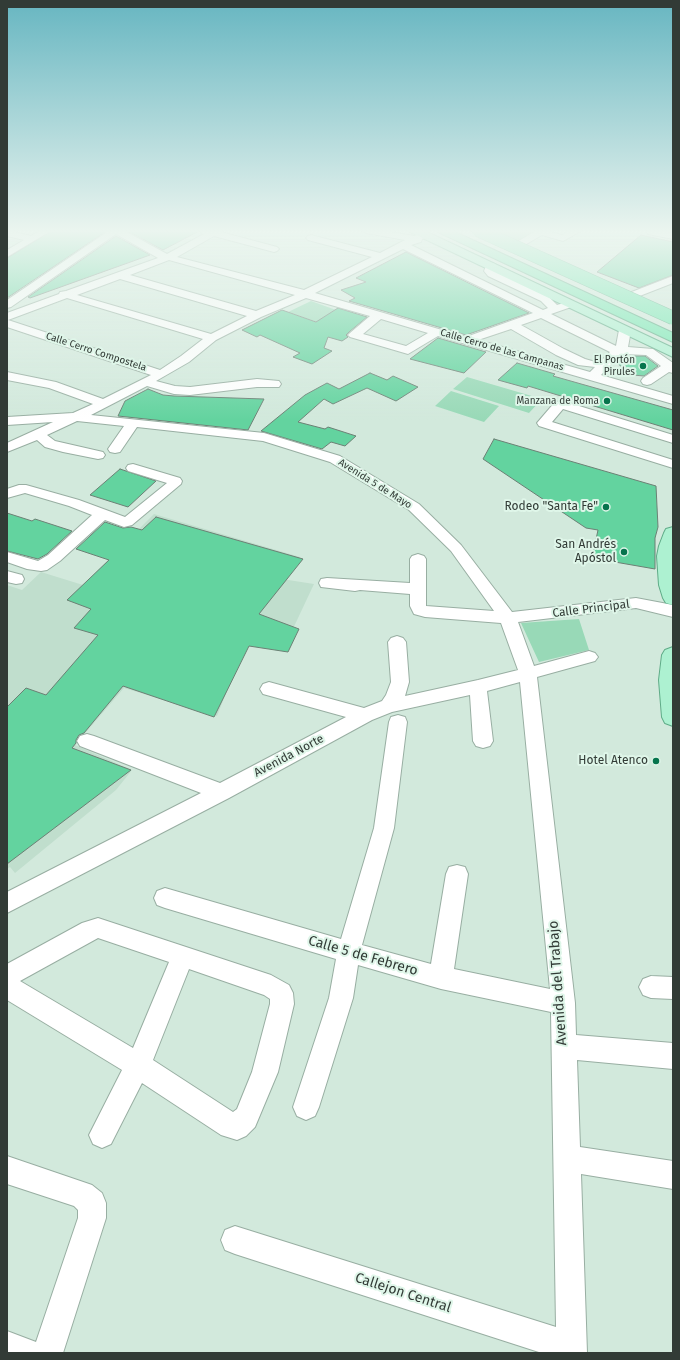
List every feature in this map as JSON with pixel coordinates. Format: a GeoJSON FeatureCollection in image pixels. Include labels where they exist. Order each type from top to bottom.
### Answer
{"type":"FeatureCollection","features":[{"type":"Feature","properties":{"kind":"highway"},"geometry":{"type":"LineString","coordinates":[[572,293],[673,338]]}},
{"type":"Feature","properties":{"kind":"highway"},"geometry":{"type":"LineString","coordinates":[[594,293],[673,329]]}},
{"type":"Feature","properties":{"kind":"highway"},"geometry":{"type":"LineString","coordinates":[[607,293],[615,303]]}},
{"type":"Feature","properties":{"kind":"highway"},"geometry":{"type":"LineString","coordinates":[[619,293],[673,318]]}},
{"type":"Feature","properties":{"kind":"main road"},"geometry":{"type":"LineString","coordinates":[[548,293],[656,345],[672,363]]}},
{"type":"Feature","properties":{"kind":"main road"},"geometry":{"type":"LineString","coordinates":[[628,293],[673,313]]}},
{"type":"Feature","properties":{"kind":"main road"},"geometry":{"type":"LineString","coordinates":[[672,586],[667,556],[668,546],[673,533]]}},
{"type":"Feature","properties":{"kind":"main road"},"geometry":{"type":"LineString","coordinates":[[673,655],[673,717]]}},
{"type":"Feature","properties":{"kind":"street"},"geometry":{"type":"LineString","coordinates":[[7,305],[24,293]]}},
{"type":"Feature","properties":{"kind":"street"},"geometry":{"type":"LineString","coordinates":[[182,293],[257,315]]}},
{"type":"Feature","properties":{"kind":"street"},"geometry":{"type":"LineString","coordinates":[[507,293],[549,311]]}},
{"type":"Feature","properties":{"kind":"street"},"geometry":{"type":"LineString","coordinates":[[516,293],[620,348],[649,352],[672,363],[647,381]]}},
{"type":"Feature","properties":{"kind":"street"},"geometry":{"type":"LineString","coordinates":[[533,293],[545,299],[549,311]]}},
{"type":"Feature","properties":{"kind":"street"},"geometry":{"type":"LineString","coordinates":[[638,298],[646,293]]}},
{"type":"Feature","properties":{"kind":"street"},"geometry":{"type":"LineString","coordinates":[[638,298],[654,293]]}},
{"type":"Feature","properties":{"kind":"street"},"geometry":{"type":"LineString","coordinates":[[7,317],[63,294]]}},
{"type":"Feature","properties":{"kind":"street"},"geometry":{"type":"LineString","coordinates":[[7,310],[63,294],[212,338]]}},
{"type":"Feature","properties":{"kind":"street"},"geometry":{"type":"LineString","coordinates":[[7,448],[104,404],[161,374],[185,359],[212,338],[257,315],[305,294]]}},
{"type":"Feature","properties":{"kind":"street","name":"Calle Cerro de las Campanas"},"geometry":{"type":"LineString","coordinates":[[305,294],[366,325],[437,332],[673,400]]}},
{"type":"Feature","properties":{"kind":"street"},"geometry":{"type":"LineString","coordinates":[[468,340],[570,304]]}},
{"type":"Feature","properties":{"kind":"street"},"geometry":{"type":"LineString","coordinates":[[525,319],[539,326]]}},
{"type":"Feature","properties":{"kind":"street","name":"Calle Cerro Compostela"},"geometry":{"type":"LineString","coordinates":[[7,323],[161,374]]}},
{"type":"Feature","properties":{"kind":"street"},"geometry":{"type":"LineString","coordinates":[[511,324],[560,352],[582,362],[605,363],[647,381],[668,386]]}},
{"type":"Feature","properties":{"kind":"street"},"geometry":{"type":"LineString","coordinates":[[366,325],[406,350],[437,332]]}},
{"type":"Feature","properties":{"kind":"street"},"geometry":{"type":"LineString","coordinates":[[366,325],[422,341]]}},
{"type":"Feature","properties":{"kind":"street"},"geometry":{"type":"LineString","coordinates":[[593,376],[620,348],[625,330]]}},
{"type":"Feature","properties":{"kind":"street"},"geometry":{"type":"LineString","coordinates":[[492,331],[506,338]]}},
{"type":"Feature","properties":{"kind":"street"},"geometry":{"type":"LineString","coordinates":[[519,344],[538,352],[560,352]]}},
{"type":"Feature","properties":{"kind":"street"},"geometry":{"type":"LineString","coordinates":[[620,348],[656,345]]}},
{"type":"Feature","properties":{"kind":"street"},"geometry":{"type":"LineString","coordinates":[[595,353],[605,363]]}},
{"type":"Feature","properties":{"kind":"street"},"geometry":{"type":"LineString","coordinates":[[7,365],[12,368],[7,372]]}},
{"type":"Feature","properties":{"kind":"street"},"geometry":{"type":"LineString","coordinates":[[7,376],[52,385],[104,404]]}},
{"type":"Feature","properties":{"kind":"street"},"geometry":{"type":"LineString","coordinates":[[144,382],[174,390],[190,391],[257,383],[276,384]]}},
{"type":"Feature","properties":{"kind":"street"},"geometry":{"type":"LineString","coordinates":[[673,438],[563,405],[560,405],[544,423],[669,463],[673,446]]}},
{"type":"Feature","properties":{"kind":"street"},"geometry":{"type":"LineString","coordinates":[[7,421],[76,417]]}},
{"type":"Feature","properties":{"kind":"street","name":"Avenida 5 de Mayo"},"geometry":{"type":"LineString","coordinates":[[76,417],[264,437],[335,459],[414,507],[456,548],[508,618]]}},
{"type":"Feature","properties":{"kind":"street"},"geometry":{"type":"LineString","coordinates":[[114,450],[133,423]]}},
{"type":"Feature","properties":{"kind":"street"},"geometry":{"type":"LineString","coordinates":[[38,434],[50,444],[98,455]]}},
{"type":"Feature","properties":{"kind":"street"},"geometry":{"type":"LineString","coordinates":[[7,494],[19,489],[26,489],[124,522],[131,520],[174,484],[175,481],[172,478],[133,468]]}},
{"type":"Feature","properties":{"kind":"street"},"geometry":{"type":"LineString","coordinates":[[7,557],[27,564],[41,566],[54,558],[101,515]]}},
{"type":"Feature","properties":{"kind":"street"},"geometry":{"type":"LineString","coordinates":[[327,583],[419,589],[418,559]]}},
{"type":"Feature","properties":{"kind":"street","name":"Calle Principal"},"geometry":{"type":"LineString","coordinates":[[419,589],[418,606],[420,610],[508,618],[626,603],[647,604],[673,611]]}},
{"type":"Feature","properties":{"kind":"street","name":"Avenida del Trabajo"},"geometry":{"type":"LineString","coordinates":[[508,618],[528,674],[562,1003],[572,1350]]}},
{"type":"Feature","properties":{"kind":"street"},"geometry":{"type":"LineString","coordinates":[[306,1107],[341,998],[349,952],[384,828],[394,714],[400,682],[397,642]]}},
{"type":"Feature","properties":{"kind":"street","name":"Avenida Norte"},"geometry":{"type":"LineString","coordinates":[[7,903],[222,792],[365,714],[394,714],[478,687],[589,657]]}},
{"type":"Feature","properties":{"kind":"street"},"geometry":{"type":"LineString","coordinates":[[478,687],[483,741]]}},
{"type":"Feature","properties":{"kind":"street"},"geometry":{"type":"LineString","coordinates":[[269,689],[365,714]]}},
{"type":"Feature","properties":{"kind":"street"},"geometry":{"type":"LineString","coordinates":[[87,741],[222,792]]}},
{"type":"Feature","properties":{"kind":"street"},"geometry":{"type":"LineString","coordinates":[[441,978],[457,874]]}},
{"type":"Feature","properties":{"kind":"street","name":"Calle 5 de Febrero"},"geometry":{"type":"LineString","coordinates":[[165,898],[441,978],[562,1003]]}},
{"type":"Feature","properties":{"kind":"street"},"geometry":{"type":"LineString","coordinates":[[7,976],[94,929],[107,930],[271,986],[280,993],[282,1004],[265,1072],[246,1118],[242,1124],[237,1127],[230,1126],[138,1065],[7,987]]}},
{"type":"Feature","properties":{"kind":"street"},"geometry":{"type":"LineString","coordinates":[[102,1135],[138,1065],[183,956]]}},
{"type":"Feature","properties":{"kind":"street"},"geometry":{"type":"LineString","coordinates":[[563,1046],[673,1056]]}},
{"type":"Feature","properties":{"kind":"street"},"geometry":{"type":"LineString","coordinates":[[567,1158],[673,1175]]}},
{"type":"Feature","properties":{"kind":"street"},"geometry":{"type":"LineString","coordinates":[[7,1170],[82,1195],[92,1203],[92,1218],[48,1353]]}},
{"type":"Feature","properties":{"kind":"street","name":"Callejon Central"},"geometry":{"type":"LineString","coordinates":[[235,1240],[572,1350]]}},
{"type":"Feature","properties":{"kind":"street"},"geometry":{"type":"LineString","coordinates":[[7,1346],[27,1353]]}},
{"type":"Feature","properties":{"kind":"shaded area"},"geometry":{"type":"Polygon","coordinates":[[[154,514],[300,557],[282,579],[314,584],[283,650],[246,643],[217,716],[124,688],[75,745],[132,770],[116,790],[15,873],[10,867],[7,869],[7,585],[22,590],[41,572],[83,585],[154,514]]]}},
{"type":"Feature","properties":{"kind":"green space"},"geometry":{"type":"Polygon","coordinates":[[[311,301],[336,310],[317,322],[288,312],[311,301]]]}},
{"type":"Feature","properties":{"kind":"green space"},"geometry":{"type":"Polygon","coordinates":[[[467,377],[542,399],[529,413],[453,389],[467,377]]]}},
{"type":"Feature","properties":{"kind":"green space"},"geometry":{"type":"Polygon","coordinates":[[[451,391],[499,406],[484,422],[435,406],[451,391]]]}},
{"type":"Feature","properties":{"kind":"green space"},"geometry":{"type":"Polygon","coordinates":[[[579,619],[589,650],[539,662],[521,623],[579,619]]]}},
{"type":"Feature","properties":{"kind":"building"},"geometry":{"type":"Polygon","coordinates":[[[7,293],[14,293],[7,298],[7,293]]]}},
{"type":"Feature","properties":{"kind":"building"},"geometry":{"type":"Polygon","coordinates":[[[33,293],[43,293],[30,298],[28,297],[33,293]]]}},
{"type":"Feature","properties":{"kind":"building"},"geometry":{"type":"Polygon","coordinates":[[[347,293],[490,293],[529,313],[466,335],[349,301],[355,298],[347,293]]]}},
{"type":"Feature","properties":{"kind":"building"},"geometry":{"type":"Polygon","coordinates":[[[338,308],[367,317],[349,332],[346,335],[348,337],[342,341],[328,337],[324,348],[332,351],[312,364],[293,357],[300,353],[260,335],[257,337],[242,330],[282,310],[316,322],[338,308]]]}},
{"type":"Feature","properties":{"kind":"building"},"geometry":{"type":"Polygon","coordinates":[[[438,338],[486,352],[464,373],[410,359],[438,338]]]}},
{"type":"Feature","properties":{"kind":"building"},"geometry":{"type":"Polygon","coordinates":[[[625,356],[645,356],[658,366],[644,376],[633,375],[618,364],[625,356]]]}},
{"type":"Feature","properties":{"kind":"building","name":"Manzana de Roma"},"geometry":{"type":"Polygon","coordinates":[[[517,363],[555,374],[553,376],[673,410],[673,430],[528,386],[527,388],[498,380],[517,363]]]}},
{"type":"Feature","properties":{"kind":"building"},"geometry":{"type":"Polygon","coordinates":[[[370,373],[387,380],[393,376],[418,387],[396,401],[367,388],[333,404],[324,399],[298,422],[325,429],[328,427],[356,436],[345,446],[331,442],[322,449],[261,431],[305,395],[327,383],[339,389],[370,373]]]}},
{"type":"Feature","properties":{"kind":"building"},"geometry":{"type":"Polygon","coordinates":[[[148,389],[163,395],[174,396],[264,399],[248,430],[118,416],[125,401],[148,389]]]}},
{"type":"Feature","properties":{"kind":"building","name":"Rodeo \"Santa Fe\""},"geometry":{"type":"Polygon","coordinates":[[[494,439],[656,486],[658,527],[655,538],[655,569],[592,558],[598,530],[586,528],[483,459],[494,439]]]}},
{"type":"Feature","properties":{"kind":"building"},"geometry":{"type":"Polygon","coordinates":[[[120,469],[156,481],[128,507],[90,495],[120,469]]]}},
{"type":"Feature","properties":{"kind":"building"},"geometry":{"type":"Polygon","coordinates":[[[7,513],[32,521],[35,519],[72,531],[47,554],[38,559],[7,551],[7,513]]]}},
{"type":"Feature","properties":{"kind":"building"},"geometry":{"type":"Polygon","coordinates":[[[156,517],[303,559],[259,614],[299,629],[288,652],[249,646],[214,717],[123,686],[84,733],[79,735],[72,748],[131,770],[7,864],[7,707],[26,688],[46,695],[98,635],[74,628],[91,609],[67,600],[109,560],[76,549],[105,522],[123,528],[131,527],[142,530],[156,517]]]}},
{"type":"Feature","properties":{"kind":"place","name":"El Portón Pirules"},"geometry":{"type":"Point","coordinates":[643,366]}},
{"type":"Feature","properties":{"kind":"place","name":"Manzana de Roma"},"geometry":{"type":"Point","coordinates":[607,401]}},
{"type":"Feature","properties":{"kind":"place","name":"Rodeo \"Santa Fe\""},"geometry":{"type":"Point","coordinates":[606,507]}},
{"type":"Feature","properties":{"kind":"place","name":"San Andrés Apóstol"},"geometry":{"type":"Point","coordinates":[624,552]}},
{"type":"Feature","properties":{"kind":"place","name":"Hotel Atenco"},"geometry":{"type":"Point","coordinates":[656,761]}}]}
